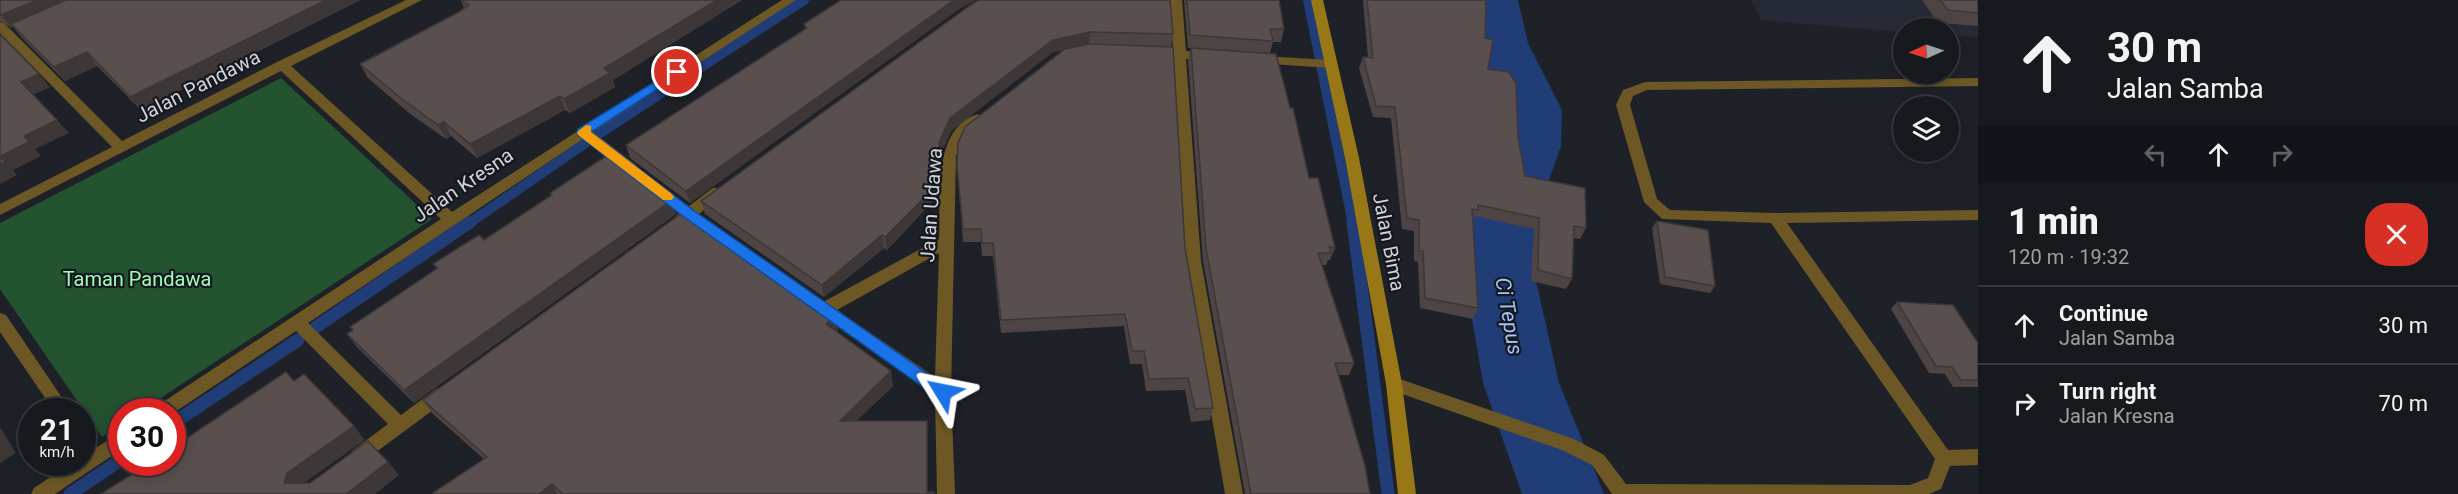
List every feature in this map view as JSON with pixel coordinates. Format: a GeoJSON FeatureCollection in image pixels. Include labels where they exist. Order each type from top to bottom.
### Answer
{"type":"FeatureCollection","features":[{"type":"Feature","properties":{"kind":"street","name":"Jalan Pandawa"},"geometry":{"type":"LineString","coordinates":[[0,210],[282,65],[416,0]]}},
{"type":"Feature","properties":{"kind":"street","name":"Jalan Kresna"},"geometry":{"type":"LineString","coordinates":[[183,398],[583,132],[790,0]]}},
{"type":"Feature","properties":{"kind":"street"},"geometry":{"type":"LineString","coordinates":[[1176,0],[1193,261],[1234,494]]}},
{"type":"Feature","properties":{"kind":"street","name":"Jalan Bima"},"geometry":{"type":"LineString","coordinates":[[1317,0],[1352,158],[1394,384],[1407,494]]}},
{"type":"Feature","properties":{"kind":"street"},"geometry":{"type":"LineString","coordinates":[[8,34],[121,147]]}},
{"type":"Feature","properties":{"kind":"street"},"geometry":{"type":"LineString","coordinates":[[1135,51],[1226,58]]}},
{"type":"Feature","properties":{"kind":"street"},"geometry":{"type":"LineString","coordinates":[[1250,59],[1331,64]]}},
{"type":"Feature","properties":{"kind":"street"},"geometry":{"type":"LineString","coordinates":[[282,65],[451,220]]}},
{"type":"Feature","properties":{"kind":"street"},"geometry":{"type":"LineString","coordinates":[[1978,82],[1645,86],[1628,93],[1623,105],[1651,202],[1667,214],[1775,218],[1978,216]]}},
{"type":"Feature","properties":{"kind":"street","name":"Jalan Udawa"},"geometry":{"type":"LineString","coordinates":[[946,494],[943,392],[951,146],[957,136],[992,108]]}},
{"type":"Feature","properties":{"kind":"street"},"geometry":{"type":"LineString","coordinates":[[583,132],[708,227]]}},
{"type":"Feature","properties":{"kind":"street"},"geometry":{"type":"LineString","coordinates":[[660,235],[727,186]]}},
{"type":"Feature","properties":{"kind":"street"},"geometry":{"type":"LineString","coordinates":[[1775,218],[1944,458]]}},
{"type":"Feature","properties":{"kind":"street"},"geometry":{"type":"LineString","coordinates":[[825,309],[947,242]]}},
{"type":"Feature","properties":{"kind":"street"},"geometry":{"type":"LineString","coordinates":[[806,296],[943,392]]}},
{"type":"Feature","properties":{"kind":"street"},"geometry":{"type":"LineString","coordinates":[[0,319],[54,398]]}},
{"type":"Feature","properties":{"kind":"street"},"geometry":{"type":"LineString","coordinates":[[297,322],[400,425]]}},
{"type":"Feature","properties":{"kind":"street"},"geometry":{"type":"LineString","coordinates":[[345,466],[458,382]]}},
{"type":"Feature","properties":{"kind":"street"},"geometry":{"type":"LineString","coordinates":[[1394,384],[1568,444],[1598,460],[1621,493],[1911,493],[1935,483],[1944,458]]}},
{"type":"Feature","properties":{"kind":"street"},"geometry":{"type":"LineString","coordinates":[[1944,458],[1978,458]]}},
{"type":"Feature","properties":{"kind":"street"},"geometry":{"type":"LineString","coordinates":[[40,494],[66,476]]}},
{"type":"Feature","properties":{"kind":"shaded area"},"geometry":{"type":"Polygon","coordinates":[[[1751,0],[1978,0],[1978,38],[1959,36],[1959,18],[1893,18],[1893,31],[1761,20],[1751,0]]]}},
{"type":"Feature","properties":{"kind":"green space","name":"Taman Pandawa"},"geometry":{"type":"Polygon","coordinates":[[[281,78],[432,219],[161,398],[108,398],[108,433],[102,437],[96,428],[96,398],[75,398],[0,289],[0,223],[281,78]]]}},
{"type":"Feature","properties":{"kind":"building"},"geometry":{"type":"Polygon","coordinates":[[[0,0],[37,0],[1,15],[0,0]]]}},
{"type":"Feature","properties":{"kind":"building"},"geometry":{"type":"Polygon","coordinates":[[[66,0],[326,0],[130,97],[87,52],[54,67],[11,24],[66,0]]]}},
{"type":"Feature","properties":{"kind":"building"},"geometry":{"type":"Polygon","coordinates":[[[461,0],[717,0],[604,68],[610,73],[564,99],[560,96],[470,144],[444,122],[438,125],[402,99],[360,64],[469,5],[461,0]]]}},
{"type":"Feature","properties":{"kind":"building"},"geometry":{"type":"Polygon","coordinates":[[[841,0],[954,0],[686,191],[626,145],[807,28],[804,24],[841,0]]]}},
{"type":"Feature","properties":{"kind":"building"},"geometry":{"type":"Polygon","coordinates":[[[979,0],[1170,0],[1173,34],[1090,32],[1053,40],[950,118],[939,143],[938,184],[885,237],[882,235],[822,285],[701,201],[972,4],[979,0]]]}},
{"type":"Feature","properties":{"kind":"building"},"geometry":{"type":"Polygon","coordinates":[[[1187,0],[1279,0],[1284,29],[1270,29],[1273,41],[1190,35],[1187,0]]]}},
{"type":"Feature","properties":{"kind":"building"},"geometry":{"type":"Polygon","coordinates":[[[1367,0],[1486,0],[1485,38],[1493,40],[1488,69],[1509,72],[1516,83],[1518,137],[1525,176],[1585,188],[1586,228],[1574,226],[1572,279],[1538,270],[1539,218],[1478,205],[1478,210],[1472,209],[1478,308],[1425,298],[1423,251],[1419,251],[1419,220],[1407,218],[1395,107],[1376,106],[1363,57],[1373,58],[1367,0]]]}},
{"type":"Feature","properties":{"kind":"building"},"geometry":{"type":"Polygon","coordinates":[[[1940,0],[1978,0],[1978,13],[1948,10],[1940,0]]]}},
{"type":"Feature","properties":{"kind":"building"},"geometry":{"type":"Polygon","coordinates":[[[0,34],[39,74],[21,82],[57,120],[24,136],[29,142],[0,156],[0,34]]]}},
{"type":"Feature","properties":{"kind":"building"},"geometry":{"type":"Polygon","coordinates":[[[1090,44],[1173,47],[1185,248],[1213,408],[1195,409],[1188,378],[1149,379],[1144,351],[1132,351],[1125,314],[1001,320],[993,243],[982,243],[981,229],[963,229],[957,166],[958,143],[965,127],[1065,49],[1090,44]]]}},
{"type":"Feature","properties":{"kind":"building"},"geometry":{"type":"Polygon","coordinates":[[[1191,48],[1276,54],[1290,108],[1293,108],[1309,178],[1318,178],[1335,248],[1329,247],[1331,253],[1318,253],[1354,363],[1335,363],[1365,466],[1370,494],[1251,494],[1206,248],[1191,48]]]}},
{"type":"Feature","properties":{"kind":"building"},"geometry":{"type":"Polygon","coordinates":[[[611,153],[672,200],[404,390],[347,334],[353,330],[350,327],[438,268],[433,264],[479,235],[484,240],[611,153]]]}},
{"type":"Feature","properties":{"kind":"building"},"geometry":{"type":"Polygon","coordinates":[[[686,210],[835,316],[826,324],[891,371],[840,421],[927,421],[927,492],[934,492],[934,494],[563,494],[552,484],[539,494],[433,494],[487,457],[423,400],[686,210]]]}},
{"type":"Feature","properties":{"kind":"building"},"geometry":{"type":"Polygon","coordinates":[[[1657,221],[1708,230],[1715,286],[1665,277],[1657,221]]]}},
{"type":"Feature","properties":{"kind":"building"},"geometry":{"type":"Polygon","coordinates":[[[1897,302],[1953,305],[1978,343],[1978,380],[1961,380],[1952,367],[1936,366],[1897,302]]]}},
{"type":"Feature","properties":{"kind":"building"},"geometry":{"type":"Polygon","coordinates":[[[286,372],[294,381],[304,374],[354,426],[287,473],[284,483],[310,483],[368,441],[388,462],[346,494],[101,494],[129,476],[186,476],[186,439],[286,372]]]}},
{"type":"Feature","properties":{"kind":"waterway"},"geometry":{"type":"LineString","coordinates":[[594,137],[804,0]]}},
{"type":"Feature","properties":{"kind":"waterway"},"geometry":{"type":"LineString","coordinates":[[1308,0],[1353,224]]}},
{"type":"Feature","properties":{"kind":"waterway","name":"Ci Tepus"},"geometry":{"type":"LineString","coordinates":[[1490,0],[1499,43],[1531,110],[1529,146],[1506,208],[1499,272],[1521,383],[1563,494]]}},
{"type":"Feature","properties":{"kind":"waterway"},"geometry":{"type":"LineString","coordinates":[[468,224],[590,140]]}},
{"type":"Feature","properties":{"kind":"waterway"},"geometry":{"type":"LineString","coordinates":[[316,327],[470,222]]}},
{"type":"Feature","properties":{"kind":"waterway"},"geometry":{"type":"LineString","coordinates":[[1353,222],[1388,494]]}},
{"type":"Feature","properties":{"kind":"waterway"},"geometry":{"type":"LineString","coordinates":[[186,415],[298,340]]}},
{"type":"Feature","properties":{"kind":"waterway"},"geometry":{"type":"LineString","coordinates":[[70,494],[108,468]]}},
{"type":"Feature","properties":{"kind":"slow traffic"},"geometry":{"type":"LineString","coordinates":[[586,129],[583,132],[667,197]]}},
{"type":"Feature","properties":{"kind":"route"},"geometry":{"type":"LineString","coordinates":[[677,72],[583,132],[689,213],[943,392]]}}]}
